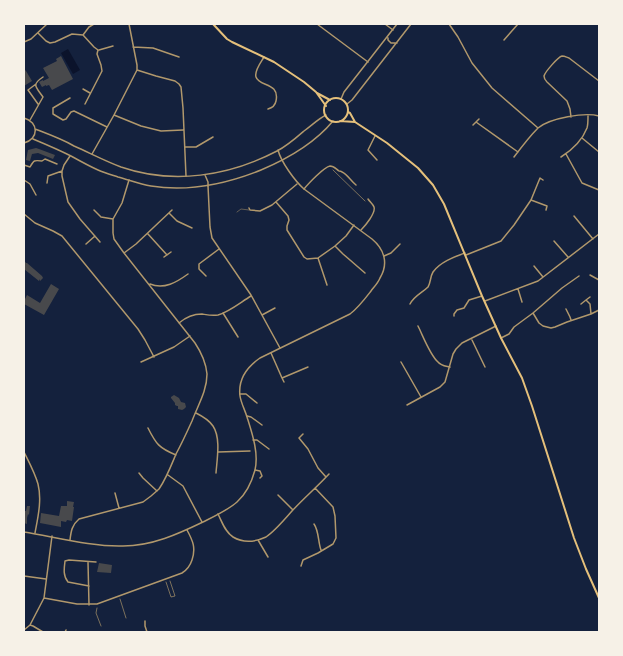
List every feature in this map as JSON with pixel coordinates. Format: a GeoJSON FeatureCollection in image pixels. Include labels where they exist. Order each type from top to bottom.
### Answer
{"type":"FeatureCollection","features":[{"type":"Feature","properties":{"kind":"main road"},"geometry":{"type":"LineString","coordinates":[[213,24],[227,39],[274,62],[316,92],[330,100]]}},
{"type":"Feature","properties":{"kind":"main road"},"geometry":{"type":"LineString","coordinates":[[316,92],[326,106]]}},
{"type":"Feature","properties":{"kind":"main road"},"geometry":{"type":"LineString","coordinates":[[355,122],[332,121],[326,115],[325,111],[330,100],[336,98],[341,99],[347,104],[348,112],[355,122],[387,143],[412,163],[433,185],[449,213],[482,296],[501,338],[522,378],[576,544],[599,598]]}},
{"type":"Feature","properties":{"kind":"main road"},"geometry":{"type":"LineString","coordinates":[[340,121],[348,112]]}},
{"type":"Feature","properties":{"kind":"street"},"geometry":{"type":"LineString","coordinates":[[24,42],[31,39],[47,24]]}},
{"type":"Feature","properties":{"kind":"street"},"geometry":{"type":"LineString","coordinates":[[84,35],[89,27],[94,24]]}},
{"type":"Feature","properties":{"kind":"street"},"geometry":{"type":"LineString","coordinates":[[92,154],[137,70],[129,24]]}},
{"type":"Feature","properties":{"kind":"street"},"geometry":{"type":"LineString","coordinates":[[318,24],[368,62]]}},
{"type":"Feature","properties":{"kind":"street"},"geometry":{"type":"LineString","coordinates":[[385,24],[393,30]]}},
{"type":"Feature","properties":{"kind":"street"},"geometry":{"type":"LineString","coordinates":[[341,99],[344,92],[397,24]]}},
{"type":"Feature","properties":{"kind":"street"},"geometry":{"type":"LineString","coordinates":[[347,104],[352,100],[411,24]]}},
{"type":"Feature","properties":{"kind":"street"},"geometry":{"type":"LineString","coordinates":[[449,24],[472,63],[492,88],[538,128]]}},
{"type":"Feature","properties":{"kind":"street"},"geometry":{"type":"LineString","coordinates":[[504,40],[518,24]]}},
{"type":"Feature","properties":{"kind":"street"},"geometry":{"type":"LineString","coordinates":[[38,33],[50,43],[72,34],[84,35],[98,50],[113,46]]}},
{"type":"Feature","properties":{"kind":"street"},"geometry":{"type":"LineString","coordinates":[[388,37],[391,43],[397,43]]}},
{"type":"Feature","properties":{"kind":"street"},"geometry":{"type":"LineString","coordinates":[[133,47],[153,48],[178,57]]}},
{"type":"Feature","properties":{"kind":"street"},"geometry":{"type":"LineString","coordinates":[[85,104],[102,71],[97,54],[98,50]]}},
{"type":"Feature","properties":{"kind":"street"},"geometry":{"type":"LineString","coordinates":[[571,116],[570,109],[566,101],[545,79],[544,76],[546,72],[558,58],[565,56],[599,81]]}},
{"type":"Feature","properties":{"kind":"street"},"geometry":{"type":"LineString","coordinates":[[264,57],[256,73],[256,78],[258,81],[271,86],[276,94],[275,104],[268,109]]}},
{"type":"Feature","properties":{"kind":"street"},"geometry":{"type":"LineString","coordinates":[[137,70],[174,81],[181,87],[186,176]]}},
{"type":"Feature","properties":{"kind":"street"},"geometry":{"type":"LineString","coordinates":[[38,104],[28,90],[43,77]]}},
{"type":"Feature","properties":{"kind":"street"},"geometry":{"type":"LineString","coordinates":[[30,120],[43,97],[36,84]]}},
{"type":"Feature","properties":{"kind":"street"},"geometry":{"type":"LineString","coordinates":[[83,89],[90,93]]}},
{"type":"Feature","properties":{"kind":"street"},"geometry":{"type":"LineString","coordinates":[[70,98],[53,108],[53,114],[63,120],[74,111],[107,127]]}},
{"type":"Feature","properties":{"kind":"street"},"geometry":{"type":"LineString","coordinates":[[114,114],[141,126],[161,131],[183,130]]}},
{"type":"Feature","properties":{"kind":"street"},"geometry":{"type":"LineString","coordinates":[[35,128],[110,163],[135,171],[166,177],[205,175],[246,165],[278,150],[298,137],[326,115]]}},
{"type":"Feature","properties":{"kind":"street"},"geometry":{"type":"LineString","coordinates":[[561,157],[582,138],[587,127],[588,115]]}},
{"type":"Feature","properties":{"kind":"street"},"geometry":{"type":"LineString","coordinates":[[514,158],[538,128],[553,120],[571,116],[599,116]]}},
{"type":"Feature","properties":{"kind":"street"},"geometry":{"type":"LineString","coordinates":[[24,118],[30,120],[35,128],[34,136],[29,141],[24,143]]}},
{"type":"Feature","properties":{"kind":"street"},"geometry":{"type":"LineString","coordinates":[[473,125],[478,118]]}},
{"type":"Feature","properties":{"kind":"street"},"geometry":{"type":"LineString","coordinates":[[32,138],[99,170],[152,186],[181,188],[208,186],[236,179],[262,169],[282,160],[305,146],[317,137],[332,121]]}},
{"type":"Feature","properties":{"kind":"street"},"geometry":{"type":"LineString","coordinates":[[476,122],[518,152]]}},
{"type":"Feature","properties":{"kind":"street"},"geometry":{"type":"LineString","coordinates":[[375,136],[368,150],[377,160]]}},
{"type":"Feature","properties":{"kind":"street"},"geometry":{"type":"LineString","coordinates":[[184,147],[196,147],[213,137]]}},
{"type":"Feature","properties":{"kind":"street"},"geometry":{"type":"LineString","coordinates":[[582,138],[599,152]]}},
{"type":"Feature","properties":{"kind":"street"},"geometry":{"type":"LineString","coordinates":[[24,532],[70,540],[131,546],[162,540],[187,530],[218,514],[237,502],[243,495],[250,484],[255,470],[256,452],[240,394],[241,383],[246,372],[254,362],[350,314],[357,308],[380,278],[384,269],[384,256],[378,244],[298,184],[282,160],[278,150]]}},
{"type":"Feature","properties":{"kind":"street"},"geometry":{"type":"LineString","coordinates":[[566,154],[582,183],[599,190]]}},
{"type":"Feature","properties":{"kind":"street"},"geometry":{"type":"LineString","coordinates":[[70,156],[62,171],[68,202],[80,219],[100,242]]}},
{"type":"Feature","properties":{"kind":"street"},"geometry":{"type":"LineString","coordinates":[[24,165],[30,167],[33,162],[42,161],[45,159],[57,164]]}},
{"type":"Feature","properties":{"kind":"street"},"geometry":{"type":"LineString","coordinates":[[304,189],[316,176],[330,166],[333,166],[342,172],[356,185]]}},
{"type":"Feature","properties":{"kind":"street"},"geometry":{"type":"LineString","coordinates":[[47,183],[48,176],[62,171]]}},
{"type":"Feature","properties":{"kind":"street"},"geometry":{"type":"LineString","coordinates":[[205,175],[208,186],[211,234],[213,242],[251,295],[280,348]]}},
{"type":"Feature","properties":{"kind":"street"},"geometry":{"type":"LineString","coordinates":[[410,304],[414,297],[430,285],[432,274],[439,266],[445,262],[501,241],[531,200],[540,178],[543,180]]}},
{"type":"Feature","properties":{"kind":"street"},"geometry":{"type":"LineString","coordinates":[[24,180],[30,184],[36,195]]}},
{"type":"Feature","properties":{"kind":"street"},"geometry":{"type":"LineString","coordinates":[[70,540],[73,527],[80,519],[139,503],[146,500],[157,491],[161,486],[189,428],[206,385],[206,367],[195,343],[114,239],[113,219],[122,203],[129,180]]}},
{"type":"Feature","properties":{"kind":"street"},"geometry":{"type":"LineString","coordinates":[[249,213],[250,209],[260,211],[272,205],[298,184]]}},
{"type":"Feature","properties":{"kind":"street"},"geometry":{"type":"LineString","coordinates":[[361,230],[375,210],[374,206],[368,199]]}},
{"type":"Feature","properties":{"kind":"street"},"geometry":{"type":"LineString","coordinates":[[531,200],[547,206],[546,210]]}},
{"type":"Feature","properties":{"kind":"street"},"geometry":{"type":"LineString","coordinates":[[276,202],[288,216],[289,220],[287,230],[304,257],[307,259],[318,258],[335,246],[354,226]]}},
{"type":"Feature","properties":{"kind":"street"},"geometry":{"type":"LineString","coordinates":[[94,210],[101,216],[113,219]]}},
{"type":"Feature","properties":{"kind":"street"},"geometry":{"type":"LineString","coordinates":[[124,253],[136,244],[172,210]]}},
{"type":"Feature","properties":{"kind":"street"},"geometry":{"type":"LineString","coordinates":[[168,213],[177,221],[192,228]]}},
{"type":"Feature","properties":{"kind":"street"},"geometry":{"type":"LineString","coordinates":[[24,214],[35,223],[62,236],[138,329],[154,357]]}},
{"type":"Feature","properties":{"kind":"street"},"geometry":{"type":"LineString","coordinates":[[574,216],[593,239]]}},
{"type":"Feature","properties":{"kind":"street"},"geometry":{"type":"LineString","coordinates":[[148,233],[167,255]]}},
{"type":"Feature","properties":{"kind":"street"},"geometry":{"type":"LineString","coordinates":[[485,301],[538,281],[599,234]]}},
{"type":"Feature","properties":{"kind":"street"},"geometry":{"type":"LineString","coordinates":[[86,244],[95,236]]}},
{"type":"Feature","properties":{"kind":"street"},"geometry":{"type":"LineString","coordinates":[[554,241],[568,258]]}},
{"type":"Feature","properties":{"kind":"street"},"geometry":{"type":"LineString","coordinates":[[384,256],[391,253],[400,244]]}},
{"type":"Feature","properties":{"kind":"street"},"geometry":{"type":"LineString","coordinates":[[335,246],[365,273]]}},
{"type":"Feature","properties":{"kind":"street"},"geometry":{"type":"LineString","coordinates":[[206,276],[199,269],[199,264],[219,249]]}},
{"type":"Feature","properties":{"kind":"street"},"geometry":{"type":"LineString","coordinates":[[164,257],[170,252]]}},
{"type":"Feature","properties":{"kind":"street"},"geometry":{"type":"LineString","coordinates":[[318,258],[327,285]]}},
{"type":"Feature","properties":{"kind":"street"},"geometry":{"type":"LineString","coordinates":[[534,266],[543,277]]}},
{"type":"Feature","properties":{"kind":"street"},"geometry":{"type":"LineString","coordinates":[[148,284],[157,287],[163,286],[175,282],[188,274]]}},
{"type":"Feature","properties":{"kind":"street"},"geometry":{"type":"LineString","coordinates":[[590,275],[599,280]]}},
{"type":"Feature","properties":{"kind":"street"},"geometry":{"type":"LineString","coordinates":[[501,338],[509,334],[514,327],[579,276]]}},
{"type":"Feature","properties":{"kind":"street"},"geometry":{"type":"LineString","coordinates":[[518,289],[522,302]]}},
{"type":"Feature","properties":{"kind":"street"},"geometry":{"type":"LineString","coordinates":[[179,323],[184,318],[194,315],[203,314],[212,316],[223,313],[251,295]]}},
{"type":"Feature","properties":{"kind":"street"},"geometry":{"type":"LineString","coordinates":[[454,316],[457,310],[464,308],[469,300],[482,296]]}},
{"type":"Feature","properties":{"kind":"street"},"geometry":{"type":"LineString","coordinates":[[581,304],[590,297]]}},
{"type":"Feature","properties":{"kind":"street"},"geometry":{"type":"LineString","coordinates":[[586,300],[590,304],[591,314]]}},
{"type":"Feature","properties":{"kind":"street"},"geometry":{"type":"LineString","coordinates":[[262,315],[275,308]]}},
{"type":"Feature","properties":{"kind":"street"},"geometry":{"type":"LineString","coordinates":[[566,309],[571,320]]}},
{"type":"Feature","properties":{"kind":"street"},"geometry":{"type":"LineString","coordinates":[[533,313],[543,326],[547,328],[556,327],[599,310]]}},
{"type":"Feature","properties":{"kind":"street"},"geometry":{"type":"LineString","coordinates":[[223,313],[238,337]]}},
{"type":"Feature","properties":{"kind":"street"},"geometry":{"type":"LineString","coordinates":[[418,326],[438,362],[442,365],[450,367]]}},
{"type":"Feature","properties":{"kind":"street"},"geometry":{"type":"LineString","coordinates":[[407,405],[440,387],[445,382],[456,349],[462,344],[496,326]]}},
{"type":"Feature","properties":{"kind":"street"},"geometry":{"type":"LineString","coordinates":[[141,362],[174,347],[190,336]]}},
{"type":"Feature","properties":{"kind":"street"},"geometry":{"type":"LineString","coordinates":[[471,339],[485,366]]}},
{"type":"Feature","properties":{"kind":"street"},"geometry":{"type":"LineString","coordinates":[[271,353],[284,382]]}},
{"type":"Feature","properties":{"kind":"street"},"geometry":{"type":"LineString","coordinates":[[401,362],[421,397]]}},
{"type":"Feature","properties":{"kind":"street"},"geometry":{"type":"LineString","coordinates":[[282,378],[308,367]]}},
{"type":"Feature","properties":{"kind":"street"},"geometry":{"type":"LineString","coordinates":[[240,394],[246,394],[257,402]]}},
{"type":"Feature","properties":{"kind":"street"},"geometry":{"type":"LineString","coordinates":[[196,412],[206,418],[214,426],[218,436],[216,473]]}},
{"type":"Feature","properties":{"kind":"street"},"geometry":{"type":"LineString","coordinates":[[246,416],[251,417],[262,425]]}},
{"type":"Feature","properties":{"kind":"street"},"geometry":{"type":"LineString","coordinates":[[148,428],[157,444],[168,452],[176,455]]}},
{"type":"Feature","properties":{"kind":"street"},"geometry":{"type":"LineString","coordinates":[[303,434],[299,438],[308,449],[318,468],[326,477]]}},
{"type":"Feature","properties":{"kind":"street"},"geometry":{"type":"LineString","coordinates":[[253,440],[257,440],[269,449]]}},
{"type":"Feature","properties":{"kind":"street"},"geometry":{"type":"LineString","coordinates":[[24,452],[37,480],[39,489],[40,502],[35,533]]}},
{"type":"Feature","properties":{"kind":"street"},"geometry":{"type":"LineString","coordinates":[[218,452],[250,452]]}},
{"type":"Feature","properties":{"kind":"street"},"geometry":{"type":"LineString","coordinates":[[255,470],[260,471],[262,476],[260,478]]}},
{"type":"Feature","properties":{"kind":"street"},"geometry":{"type":"LineString","coordinates":[[140,473],[143,478],[157,491]]}},
{"type":"Feature","properties":{"kind":"street"},"geometry":{"type":"LineString","coordinates":[[167,474],[183,486],[202,522]]}},
{"type":"Feature","properties":{"kind":"street"},"geometry":{"type":"LineString","coordinates":[[218,514],[232,537],[251,542],[258,540],[267,536],[329,474]]}},
{"type":"Feature","properties":{"kind":"street"},"geometry":{"type":"LineString","coordinates":[[301,566],[303,560],[333,544],[336,538],[333,507],[315,488]]}},
{"type":"Feature","properties":{"kind":"street"},"geometry":{"type":"LineString","coordinates":[[115,493],[119,508]]}},
{"type":"Feature","properties":{"kind":"street"},"geometry":{"type":"LineString","coordinates":[[278,495],[293,510]]}},
{"type":"Feature","properties":{"kind":"street"},"geometry":{"type":"LineString","coordinates":[[314,524],[322,551]]}},
{"type":"Feature","properties":{"kind":"street"},"geometry":{"type":"LineString","coordinates":[[44,598],[77,604],[97,604],[182,573],[187,570],[190,565],[194,552],[194,544],[187,530]]}},
{"type":"Feature","properties":{"kind":"street"},"geometry":{"type":"LineString","coordinates":[[24,630],[30,626],[44,598],[52,536]]}},
{"type":"Feature","properties":{"kind":"street"},"geometry":{"type":"LineString","coordinates":[[258,540],[268,557]]}},
{"type":"Feature","properties":{"kind":"street"},"geometry":{"type":"LineString","coordinates":[[89,586],[68,582],[64,574],[65,563],[67,560],[96,562]]}},
{"type":"Feature","properties":{"kind":"street"},"geometry":{"type":"LineString","coordinates":[[88,562],[89,605]]}},
{"type":"Feature","properties":{"kind":"street"},"geometry":{"type":"LineString","coordinates":[[24,576],[46,579]]}},
{"type":"Feature","properties":{"kind":"street"},"geometry":{"type":"LineString","coordinates":[[145,622],[147,632]]}},
{"type":"Feature","properties":{"kind":"street"},"geometry":{"type":"LineString","coordinates":[[30,626],[44,632]]}},
{"type":"Feature","properties":{"kind":"lane"},"geometry":{"type":"LineString","coordinates":[[237,212],[241,209],[250,209]]}},
{"type":"Feature","properties":{"kind":"path"},"geometry":{"type":"LineString","coordinates":[[330,166],[365,201],[368,199]]}},
{"type":"Feature","properties":{"kind":"path"},"geometry":{"type":"LineString","coordinates":[[165,580],[172,597],[175,596],[169,578]]}},
{"type":"Feature","properties":{"kind":"path"},"geometry":{"type":"LineString","coordinates":[[119,596],[126,618]]}},
{"type":"Feature","properties":{"kind":"path"},"geometry":{"type":"LineString","coordinates":[[97,604],[96,613],[101,626]]}},
{"type":"Feature","properties":{"kind":"water"},"geometry":{"type":"Polygon","coordinates":[[[68,49],[80,70],[73,74],[61,53],[68,49]]]}},
{"type":"Feature","properties":{"kind":"building"},"geometry":{"type":"Polygon","coordinates":[[[61,56],[73,79],[52,90],[49,85],[42,87],[39,82],[49,78],[43,68],[57,61],[56,59],[61,56]]]}},
{"type":"Feature","properties":{"kind":"building"},"geometry":{"type":"Polygon","coordinates":[[[24,69],[32,81],[24,86],[24,69]]]}},
{"type":"Feature","properties":{"kind":"building"},"geometry":{"type":"Polygon","coordinates":[[[36,148],[55,155],[53,159],[38,153],[32,154],[30,161],[26,160],[28,150],[36,148]]]}},
{"type":"Feature","properties":{"kind":"building"},"geometry":{"type":"Polygon","coordinates":[[[24,260],[42,276],[43,278],[40,281],[40,279],[39,281],[24,269],[24,260]]]}},
{"type":"Feature","properties":{"kind":"building"},"geometry":{"type":"Polygon","coordinates":[[[51,284],[59,289],[44,315],[24,304],[27,295],[40,303],[51,284]]]}},
{"type":"Feature","properties":{"kind":"building"},"geometry":{"type":"Polygon","coordinates":[[[174,395],[179,398],[181,402],[185,403],[186,407],[184,409],[178,409],[178,406],[175,405],[171,398],[174,395]]]}},
{"type":"Feature","properties":{"kind":"building"},"geometry":{"type":"Polygon","coordinates":[[[67,501],[74,502],[72,521],[61,521],[61,527],[40,523],[41,513],[59,516],[61,506],[67,506],[67,501]]]}},
{"type":"Feature","properties":{"kind":"building"},"geometry":{"type":"Polygon","coordinates":[[[27,506],[30,506],[27,524],[24,523],[27,506]]]}},
{"type":"Feature","properties":{"kind":"building"},"geometry":{"type":"Polygon","coordinates":[[[99,563],[112,565],[111,573],[97,572],[99,563]]]}}]}
